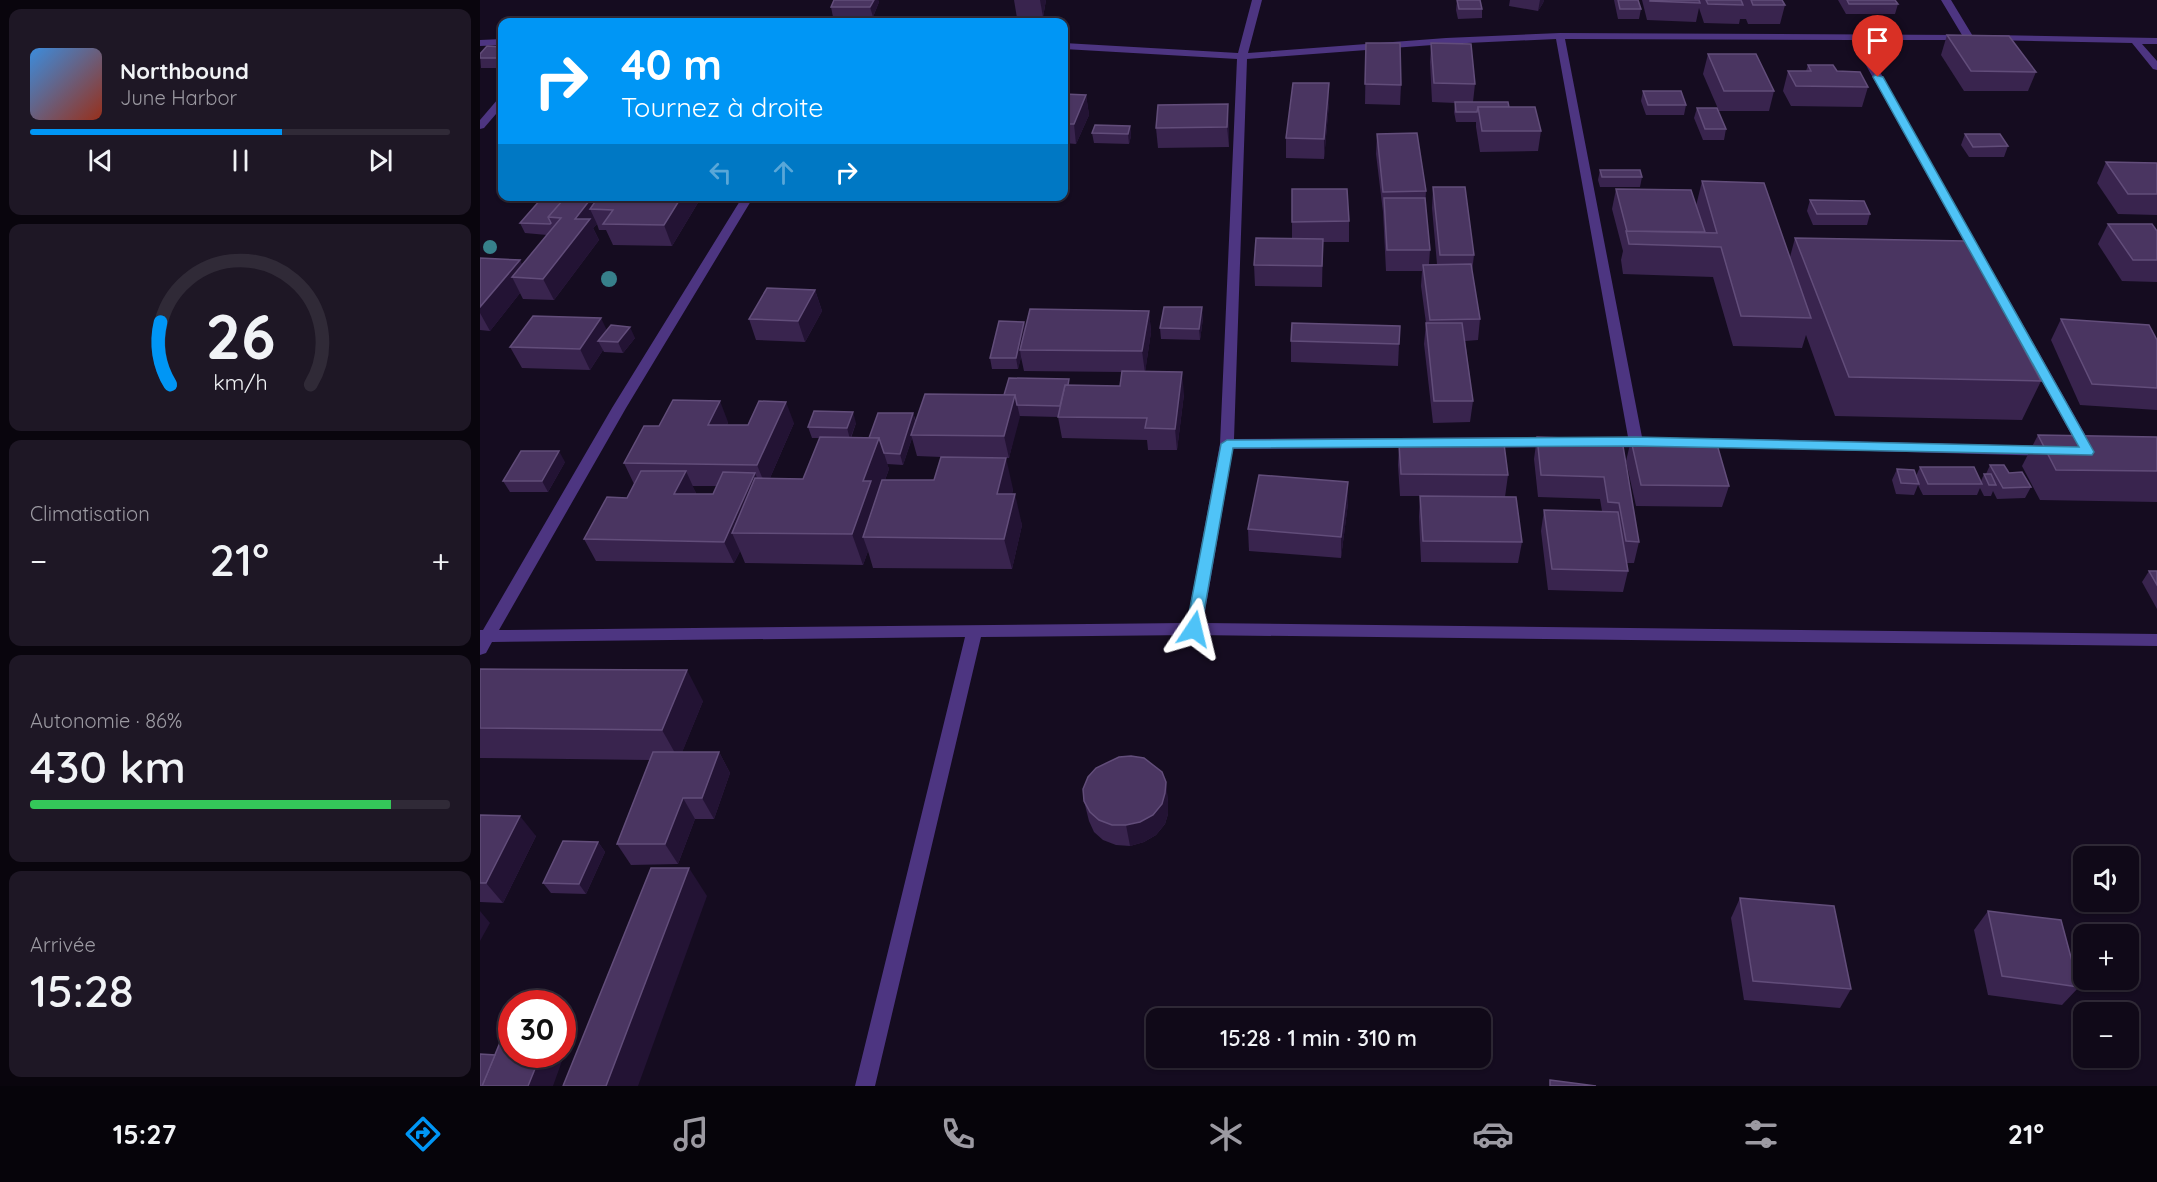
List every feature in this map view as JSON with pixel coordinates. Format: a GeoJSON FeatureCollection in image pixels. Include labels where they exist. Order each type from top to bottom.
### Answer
{"type":"FeatureCollection","features":[{"type":"Feature","properties":{"kind":"street"},"geometry":{"type":"LineString","coordinates":[[1194,629],[1227,444],[1242,56],[1257,0]]}},
{"type":"Feature","properties":{"kind":"street"},"geometry":{"type":"LineString","coordinates":[[1946,0],[1969,38]]}},
{"type":"Feature","properties":{"kind":"street"},"geometry":{"type":"LineString","coordinates":[[1560,36],[1636,441]]}},
{"type":"Feature","properties":{"kind":"street"},"geometry":{"type":"LineString","coordinates":[[1068,46],[1242,56],[1446,41],[1560,36],[1855,36],[2157,41]]}},
{"type":"Feature","properties":{"kind":"street"},"geometry":{"type":"LineString","coordinates":[[1684,442],[2082,452],[1855,36]]}},
{"type":"Feature","properties":{"kind":"street"},"geometry":{"type":"LineString","coordinates":[[2134,40],[2157,67]]}},
{"type":"Feature","properties":{"kind":"street"},"geometry":{"type":"LineString","coordinates":[[480,43],[498,42]]}},
{"type":"Feature","properties":{"kind":"street"},"geometry":{"type":"LineString","coordinates":[[480,126],[498,106]]}},
{"type":"Feature","properties":{"kind":"street"},"geometry":{"type":"LineString","coordinates":[[482,640],[619,408],[746,201]]}},
{"type":"Feature","properties":{"kind":"street"},"geometry":{"type":"LineString","coordinates":[[1227,444],[1566,442]]}},
{"type":"Feature","properties":{"kind":"street"},"geometry":{"type":"LineString","coordinates":[[1589,442],[1660,442]]}},
{"type":"Feature","properties":{"kind":"street"},"geometry":{"type":"LineString","coordinates":[[482,640],[975,630],[1194,629],[2157,640]]}},
{"type":"Feature","properties":{"kind":"street"},"geometry":{"type":"LineString","coordinates":[[865,1086],[975,630]]}},
{"type":"Feature","properties":{"kind":"building"},"geometry":{"type":"Polygon","coordinates":[[[834,0],[874,0],[870,7],[831,7],[834,0]]]}},
{"type":"Feature","properties":{"kind":"building"},"geometry":{"type":"Polygon","coordinates":[[[1457,0],[1480,0],[1482,9],[1459,9],[1457,0]]]}},
{"type":"Feature","properties":{"kind":"building"},"geometry":{"type":"Polygon","coordinates":[[[1618,0],[1638,0],[1641,9],[1620,9],[1618,0]]]}},
{"type":"Feature","properties":{"kind":"building"},"geometry":{"type":"Polygon","coordinates":[[[1699,0],[1700,3],[1650,1],[1699,0]]]}},
{"type":"Feature","properties":{"kind":"building"},"geometry":{"type":"Polygon","coordinates":[[[1706,0],[1741,0],[1743,5],[1708,4],[1706,0]]]}},
{"type":"Feature","properties":{"kind":"building"},"geometry":{"type":"Polygon","coordinates":[[[1751,0],[1782,0],[1785,5],[1753,5],[1751,0]]]}},
{"type":"Feature","properties":{"kind":"building"},"geometry":{"type":"Polygon","coordinates":[[[1847,0],[1895,0],[1898,4],[1849,4],[1847,0]]]}},
{"type":"Feature","properties":{"kind":"building"},"geometry":{"type":"Polygon","coordinates":[[[1947,35],[2009,36],[2036,72],[1971,71],[1947,35]]]}},
{"type":"Feature","properties":{"kind":"building"},"geometry":{"type":"Polygon","coordinates":[[[1366,43],[1400,43],[1401,85],[1365,84],[1366,43]]]}},
{"type":"Feature","properties":{"kind":"building"},"geometry":{"type":"Polygon","coordinates":[[[1431,43],[1471,44],[1475,84],[1434,83],[1431,43]]]}},
{"type":"Feature","properties":{"kind":"building"},"geometry":{"type":"Polygon","coordinates":[[[487,46],[498,47],[498,58],[480,58],[480,54],[487,46]]]}},
{"type":"Feature","properties":{"kind":"building"},"geometry":{"type":"Polygon","coordinates":[[[1708,54],[1756,54],[1774,91],[1724,91],[1708,54]]]}},
{"type":"Feature","properties":{"kind":"building"},"geometry":{"type":"Polygon","coordinates":[[[1808,65],[1833,65],[1837,71],[1860,72],[1868,87],[1796,86],[1788,71],[1811,71],[1808,65]]]}},
{"type":"Feature","properties":{"kind":"building"},"geometry":{"type":"Polygon","coordinates":[[[1293,83],[1329,83],[1324,139],[1286,138],[1293,83]]]}},
{"type":"Feature","properties":{"kind":"building"},"geometry":{"type":"Polygon","coordinates":[[[1643,91],[1681,91],[1686,105],[1648,105],[1643,91]]]}},
{"type":"Feature","properties":{"kind":"building"},"geometry":{"type":"Polygon","coordinates":[[[1068,94],[1086,95],[1074,124],[1068,124],[1068,94]]]}},
{"type":"Feature","properties":{"kind":"building"},"geometry":{"type":"Polygon","coordinates":[[[1455,102],[1508,102],[1509,107],[1478,107],[1477,112],[1456,112],[1455,102]]]}},
{"type":"Feature","properties":{"kind":"building"},"geometry":{"type":"Polygon","coordinates":[[[1228,104],[1227,127],[1156,128],[1158,105],[1228,104]]]}},
{"type":"Feature","properties":{"kind":"building"},"geometry":{"type":"Polygon","coordinates":[[[1478,107],[1535,107],[1541,131],[1482,131],[1478,107]]]}},
{"type":"Feature","properties":{"kind":"building"},"geometry":{"type":"Polygon","coordinates":[[[1697,108],[1717,108],[1726,129],[1705,129],[1697,108]]]}},
{"type":"Feature","properties":{"kind":"building"},"geometry":{"type":"Polygon","coordinates":[[[1095,125],[1130,126],[1128,134],[1092,133],[1095,125]]]}},
{"type":"Feature","properties":{"kind":"building"},"geometry":{"type":"Polygon","coordinates":[[[1417,133],[1426,191],[1383,192],[1377,134],[1417,133]]]}},
{"type":"Feature","properties":{"kind":"building"},"geometry":{"type":"Polygon","coordinates":[[[1965,134],[2000,134],[2008,146],[1973,147],[1965,134]]]}},
{"type":"Feature","properties":{"kind":"building"},"geometry":{"type":"Polygon","coordinates":[[[2106,162],[2157,163],[2157,194],[2128,194],[2106,162]]]}},
{"type":"Feature","properties":{"kind":"building"},"geometry":{"type":"Polygon","coordinates":[[[1600,170],[1640,170],[1642,177],[1602,177],[1600,170]]]}},
{"type":"Feature","properties":{"kind":"building"},"geometry":{"type":"Polygon","coordinates":[[[1702,181],[1764,183],[1811,318],[1741,316],[1721,247],[1629,244],[1626,231],[1717,233],[1702,181]]]}},
{"type":"Feature","properties":{"kind":"building"},"geometry":{"type":"Polygon","coordinates":[[[1433,187],[1465,187],[1474,255],[1440,255],[1433,187]]]}},
{"type":"Feature","properties":{"kind":"building"},"geometry":{"type":"Polygon","coordinates":[[[1292,189],[1347,189],[1349,221],[1292,222],[1292,189]]]}},
{"type":"Feature","properties":{"kind":"building"},"geometry":{"type":"Polygon","coordinates":[[[1616,189],[1691,190],[1705,232],[1627,231],[1616,189]]]}},
{"type":"Feature","properties":{"kind":"building"},"geometry":{"type":"Polygon","coordinates":[[[1384,198],[1425,198],[1430,250],[1387,250],[1384,198]]]}},
{"type":"Feature","properties":{"kind":"building"},"geometry":{"type":"Polygon","coordinates":[[[1810,200],[1864,201],[1870,214],[1817,214],[1810,200]]]}},
{"type":"Feature","properties":{"kind":"building"},"geometry":{"type":"Polygon","coordinates":[[[539,201],[562,201],[548,217],[550,224],[520,223],[539,201]]]}},
{"type":"Feature","properties":{"kind":"building"},"geometry":{"type":"Polygon","coordinates":[[[561,201],[589,201],[575,219],[590,219],[543,279],[512,277],[561,218],[548,217],[561,201]]]}},
{"type":"Feature","properties":{"kind":"building"},"geometry":{"type":"Polygon","coordinates":[[[596,201],[679,201],[664,225],[603,224],[613,210],[590,209],[596,201]]]}},
{"type":"Feature","properties":{"kind":"building"},"geometry":{"type":"Polygon","coordinates":[[[2108,224],[2152,224],[2157,231],[2157,260],[2133,260],[2108,224]]]}},
{"type":"Feature","properties":{"kind":"building"},"geometry":{"type":"Polygon","coordinates":[[[1256,238],[1323,239],[1322,266],[1254,265],[1256,238]]]}},
{"type":"Feature","properties":{"kind":"building"},"geometry":{"type":"Polygon","coordinates":[[[1795,238],[1966,241],[2041,381],[1849,377],[1795,238]]]}},
{"type":"Feature","properties":{"kind":"building"},"geometry":{"type":"Polygon","coordinates":[[[480,258],[520,260],[480,307],[480,258]]]}},
{"type":"Feature","properties":{"kind":"building"},"geometry":{"type":"Polygon","coordinates":[[[1471,264],[1480,319],[1430,320],[1423,265],[1471,264]]]}},
{"type":"Feature","properties":{"kind":"building"},"geometry":{"type":"Polygon","coordinates":[[[767,288],[815,290],[798,321],[749,319],[767,288]]]}},
{"type":"Feature","properties":{"kind":"building"},"geometry":{"type":"Polygon","coordinates":[[[1164,307],[1202,307],[1199,329],[1160,328],[1164,307]]]}},
{"type":"Feature","properties":{"kind":"building"},"geometry":{"type":"Polygon","coordinates":[[[1030,309],[1149,311],[1142,351],[1020,350],[1030,309]]]}},
{"type":"Feature","properties":{"kind":"building"},"geometry":{"type":"Polygon","coordinates":[[[533,316],[601,318],[580,349],[510,347],[533,316]]]}},
{"type":"Feature","properties":{"kind":"building"},"geometry":{"type":"Polygon","coordinates":[[[2061,319],[2149,325],[2157,340],[2157,388],[2092,384],[2061,319]]]}},
{"type":"Feature","properties":{"kind":"building"},"geometry":{"type":"Polygon","coordinates":[[[999,321],[1024,322],[1016,358],[990,358],[999,321]]]}},
{"type":"Feature","properties":{"kind":"building"},"geometry":{"type":"Polygon","coordinates":[[[1292,323],[1400,326],[1399,344],[1291,341],[1292,323]]]}},
{"type":"Feature","properties":{"kind":"building"},"geometry":{"type":"Polygon","coordinates":[[[1426,323],[1462,323],[1473,401],[1434,401],[1426,323]]]}},
{"type":"Feature","properties":{"kind":"building"},"geometry":{"type":"Polygon","coordinates":[[[611,325],[630,327],[618,342],[598,341],[611,325]]]}},
{"type":"Feature","properties":{"kind":"building"},"geometry":{"type":"Polygon","coordinates":[[[1122,371],[1182,372],[1175,429],[1145,428],[1147,418],[1058,417],[1065,385],[1120,386],[1122,371]]]}},
{"type":"Feature","properties":{"kind":"building"},"geometry":{"type":"Polygon","coordinates":[[[1009,378],[1069,379],[1068,385],[1065,385],[1060,406],[1017,405],[1015,395],[1004,395],[1009,378]]]}},
{"type":"Feature","properties":{"kind":"building"},"geometry":{"type":"Polygon","coordinates":[[[925,394],[1015,395],[1004,436],[911,435],[925,394]]]}},
{"type":"Feature","properties":{"kind":"building"},"geometry":{"type":"Polygon","coordinates":[[[673,400],[720,401],[708,425],[748,425],[759,401],[786,402],[757,465],[624,463],[644,426],[659,426],[673,400]]]}},
{"type":"Feature","properties":{"kind":"building"},"geometry":{"type":"Polygon","coordinates":[[[814,411],[853,412],[847,428],[808,427],[814,411]]]}},
{"type":"Feature","properties":{"kind":"building"},"geometry":{"type":"Polygon","coordinates":[[[878,413],[913,413],[900,454],[884,453],[879,438],[869,438],[878,413]]]}},
{"type":"Feature","properties":{"kind":"building"},"geometry":{"type":"Polygon","coordinates":[[[2038,435],[2157,437],[2157,471],[2056,470],[2038,435]]]}},
{"type":"Feature","properties":{"kind":"building"},"geometry":{"type":"Polygon","coordinates":[[[820,437],[879,438],[863,481],[871,481],[852,534],[732,533],[755,478],[803,479],[820,437]]]}},
{"type":"Feature","properties":{"kind":"building"},"geometry":{"type":"Polygon","coordinates":[[[1537,437],[1622,440],[1639,542],[1626,541],[1619,503],[1608,502],[1604,477],[1541,475],[1537,437]]]}},
{"type":"Feature","properties":{"kind":"building"},"geometry":{"type":"Polygon","coordinates":[[[1631,440],[1716,441],[1729,486],[1641,485],[1631,440]]]}},
{"type":"Feature","properties":{"kind":"building"},"geometry":{"type":"Polygon","coordinates":[[[1399,444],[1504,444],[1508,475],[1401,474],[1399,444]]]}},
{"type":"Feature","properties":{"kind":"building"},"geometry":{"type":"Polygon","coordinates":[[[521,451],[559,451],[542,481],[503,481],[521,451]]]}},
{"type":"Feature","properties":{"kind":"building"},"geometry":{"type":"Polygon","coordinates":[[[941,457],[1006,458],[997,494],[1015,494],[1004,539],[863,537],[882,480],[934,480],[941,457]]]}},
{"type":"Feature","properties":{"kind":"building"},"geometry":{"type":"Polygon","coordinates":[[[1990,465],[2004,465],[2009,473],[2022,472],[2031,487],[2003,488],[1990,465]]]}},
{"type":"Feature","properties":{"kind":"building"},"geometry":{"type":"Polygon","coordinates":[[[1920,467],[1974,467],[1982,484],[1928,484],[1920,467]]]}},
{"type":"Feature","properties":{"kind":"building"},"geometry":{"type":"Polygon","coordinates":[[[1897,469],[1914,470],[1919,484],[1901,483],[1897,469]]]}},
{"type":"Feature","properties":{"kind":"building"},"geometry":{"type":"Polygon","coordinates":[[[641,471],[686,471],[674,494],[713,494],[723,472],[755,473],[724,542],[584,539],[607,497],[627,498],[641,471]]]}},
{"type":"Feature","properties":{"kind":"building"},"geometry":{"type":"Polygon","coordinates":[[[1984,474],[1991,474],[1996,485],[1989,485],[1984,474]]]}},
{"type":"Feature","properties":{"kind":"building"},"geometry":{"type":"Polygon","coordinates":[[[1259,475],[1348,482],[1341,537],[1248,529],[1259,475]]]}},
{"type":"Feature","properties":{"kind":"building"},"geometry":{"type":"Polygon","coordinates":[[[1420,496],[1516,497],[1522,542],[1423,541],[1420,496]]]}},
{"type":"Feature","properties":{"kind":"building"},"geometry":{"type":"Polygon","coordinates":[[[1544,510],[1618,512],[1628,571],[1552,569],[1544,510]]]}},
{"type":"Feature","properties":{"kind":"building"},"geometry":{"type":"Polygon","coordinates":[[[2149,571],[2157,571],[2157,585],[2149,571]]]}},
{"type":"Feature","properties":{"kind":"building"},"geometry":{"type":"Polygon","coordinates":[[[480,669],[687,670],[662,730],[480,728],[480,669]]]}},
{"type":"Feature","properties":{"kind":"building"},"geometry":{"type":"Polygon","coordinates":[[[653,752],[719,752],[702,798],[683,798],[665,844],[617,844],[653,752]]]}},
{"type":"Feature","properties":{"kind":"building"},"geometry":{"type":"Polygon","coordinates":[[[1119,757],[1144,758],[1162,772],[1166,782],[1162,804],[1153,815],[1140,822],[1112,825],[1099,820],[1090,812],[1084,801],[1083,789],[1088,777],[1096,768],[1119,757]]]}},
{"type":"Feature","properties":{"kind":"building"},"geometry":{"type":"Polygon","coordinates":[[[480,815],[520,816],[486,883],[480,883],[480,815]]]}},
{"type":"Feature","properties":{"kind":"building"},"geometry":{"type":"Polygon","coordinates":[[[563,841],[598,842],[579,884],[543,883],[563,841]]]}},
{"type":"Feature","properties":{"kind":"building"},"geometry":{"type":"Polygon","coordinates":[[[651,868],[689,868],[606,1086],[563,1086],[570,1068],[576,1068],[576,1054],[651,868]]]}},
{"type":"Feature","properties":{"kind":"building"},"geometry":{"type":"Polygon","coordinates":[[[1740,898],[1834,906],[1851,989],[1753,981],[1740,898]]]}},
{"type":"Feature","properties":{"kind":"building"},"geometry":{"type":"Polygon","coordinates":[[[1988,911],[2061,920],[2073,965],[2073,986],[2002,976],[1988,911]]]}},
{"type":"Feature","properties":{"kind":"building"},"geometry":{"type":"Polygon","coordinates":[[[498,1047],[498,1068],[535,1068],[528,1086],[482,1086],[498,1047]]]}},
{"type":"Feature","properties":{"kind":"building"},"geometry":{"type":"Polygon","coordinates":[[[480,1054],[495,1055],[482,1086],[480,1086],[480,1054]]]}},
{"type":"Feature","properties":{"kind":"building"},"geometry":{"type":"Polygon","coordinates":[[[1550,1080],[1596,1086],[1550,1086],[1550,1080]]]}},
{"type":"Feature","properties":{"kind":"route"},"geometry":{"type":"LineString","coordinates":[[1194,629],[1227,444],[1636,441],[2088,452],[1878,77]]}}]}
